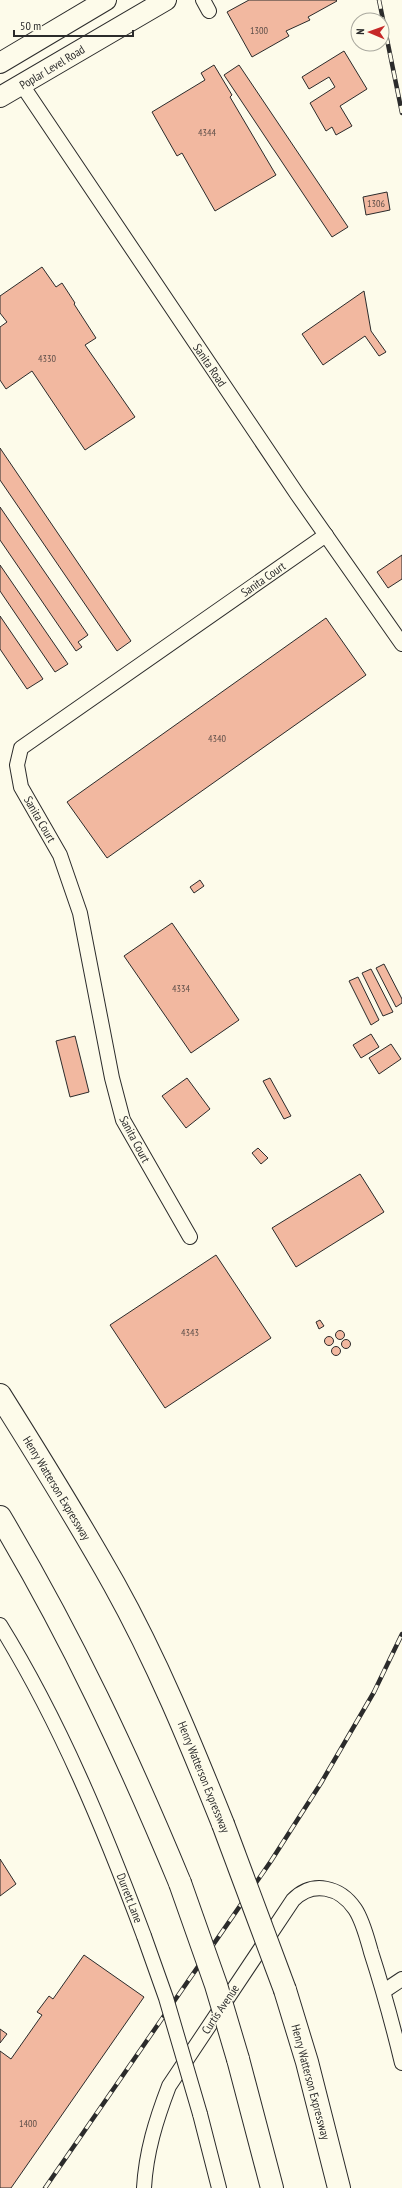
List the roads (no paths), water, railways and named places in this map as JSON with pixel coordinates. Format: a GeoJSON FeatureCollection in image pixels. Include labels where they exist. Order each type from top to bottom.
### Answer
{"type":"FeatureCollection","features":[{"type":"Feature","properties":{"kind":"highway","name":"Henry Watterson Expressway"},"geometry":{"type":"LineString","coordinates":[[0,1395],[47,1469],[115,1585],[181,1720],[223,1824],[285,1990],[311,2077],[339,2188]]}},
{"type":"Feature","properties":{"kind":"highway"},"geometry":{"type":"LineString","coordinates":[[0,1517],[67,1634],[108,1716],[144,1796],[180,1883],[216,1985],[238,2059],[272,2188]]}},
{"type":"Feature","properties":{"kind":"main road"},"geometry":{"type":"LineString","coordinates":[[22,85],[2,57],[38,40],[106,0]]}},
{"type":"Feature","properties":{"kind":"main road","name":"Poplar Level Road"},"geometry":{"type":"LineString","coordinates":[[0,97],[166,0]]}},
{"type":"Feature","properties":{"kind":"street","name":"Sanita Road"},"geometry":{"type":"LineString","coordinates":[[22,85],[326,535],[402,644]]}},
{"type":"Feature","properties":{"kind":"street","name":"Sanita Court"},"geometry":{"type":"LineString","coordinates":[[190,1236],[123,1120],[112,1078],[80,914],[60,855],[21,787],[17,765],[21,748],[326,535]]}},
{"type":"Feature","properties":{"kind":"street","name":"Durrett Lane"},"geometry":{"type":"LineString","coordinates":[[0,1625],[23,1663],[61,1736],[125,1884],[166,1998],[200,2114],[219,2188]]}},
{"type":"Feature","properties":{"kind":"street","name":"Curtis Avenue"},"geometry":{"type":"LineString","coordinates":[[144,2188],[148,2153],[156,2120],[169,2086],[293,1900],[303,1892],[317,1887],[335,1891],[351,1903],[364,1930],[384,1991]]}},
{"type":"Feature","properties":{"kind":"street"},"geometry":{"type":"LineString","coordinates":[[402,1979],[384,1991],[402,2063]]}},
{"type":"Feature","properties":{"kind":"railway"},"geometry":{"type":"LineString","coordinates":[[379,0],[402,113]]}},
{"type":"Feature","properties":{"kind":"railway"},"geometry":{"type":"LineString","coordinates":[[45,2188],[271,1861],[321,1783],[374,1692],[402,1634]]}}]}
